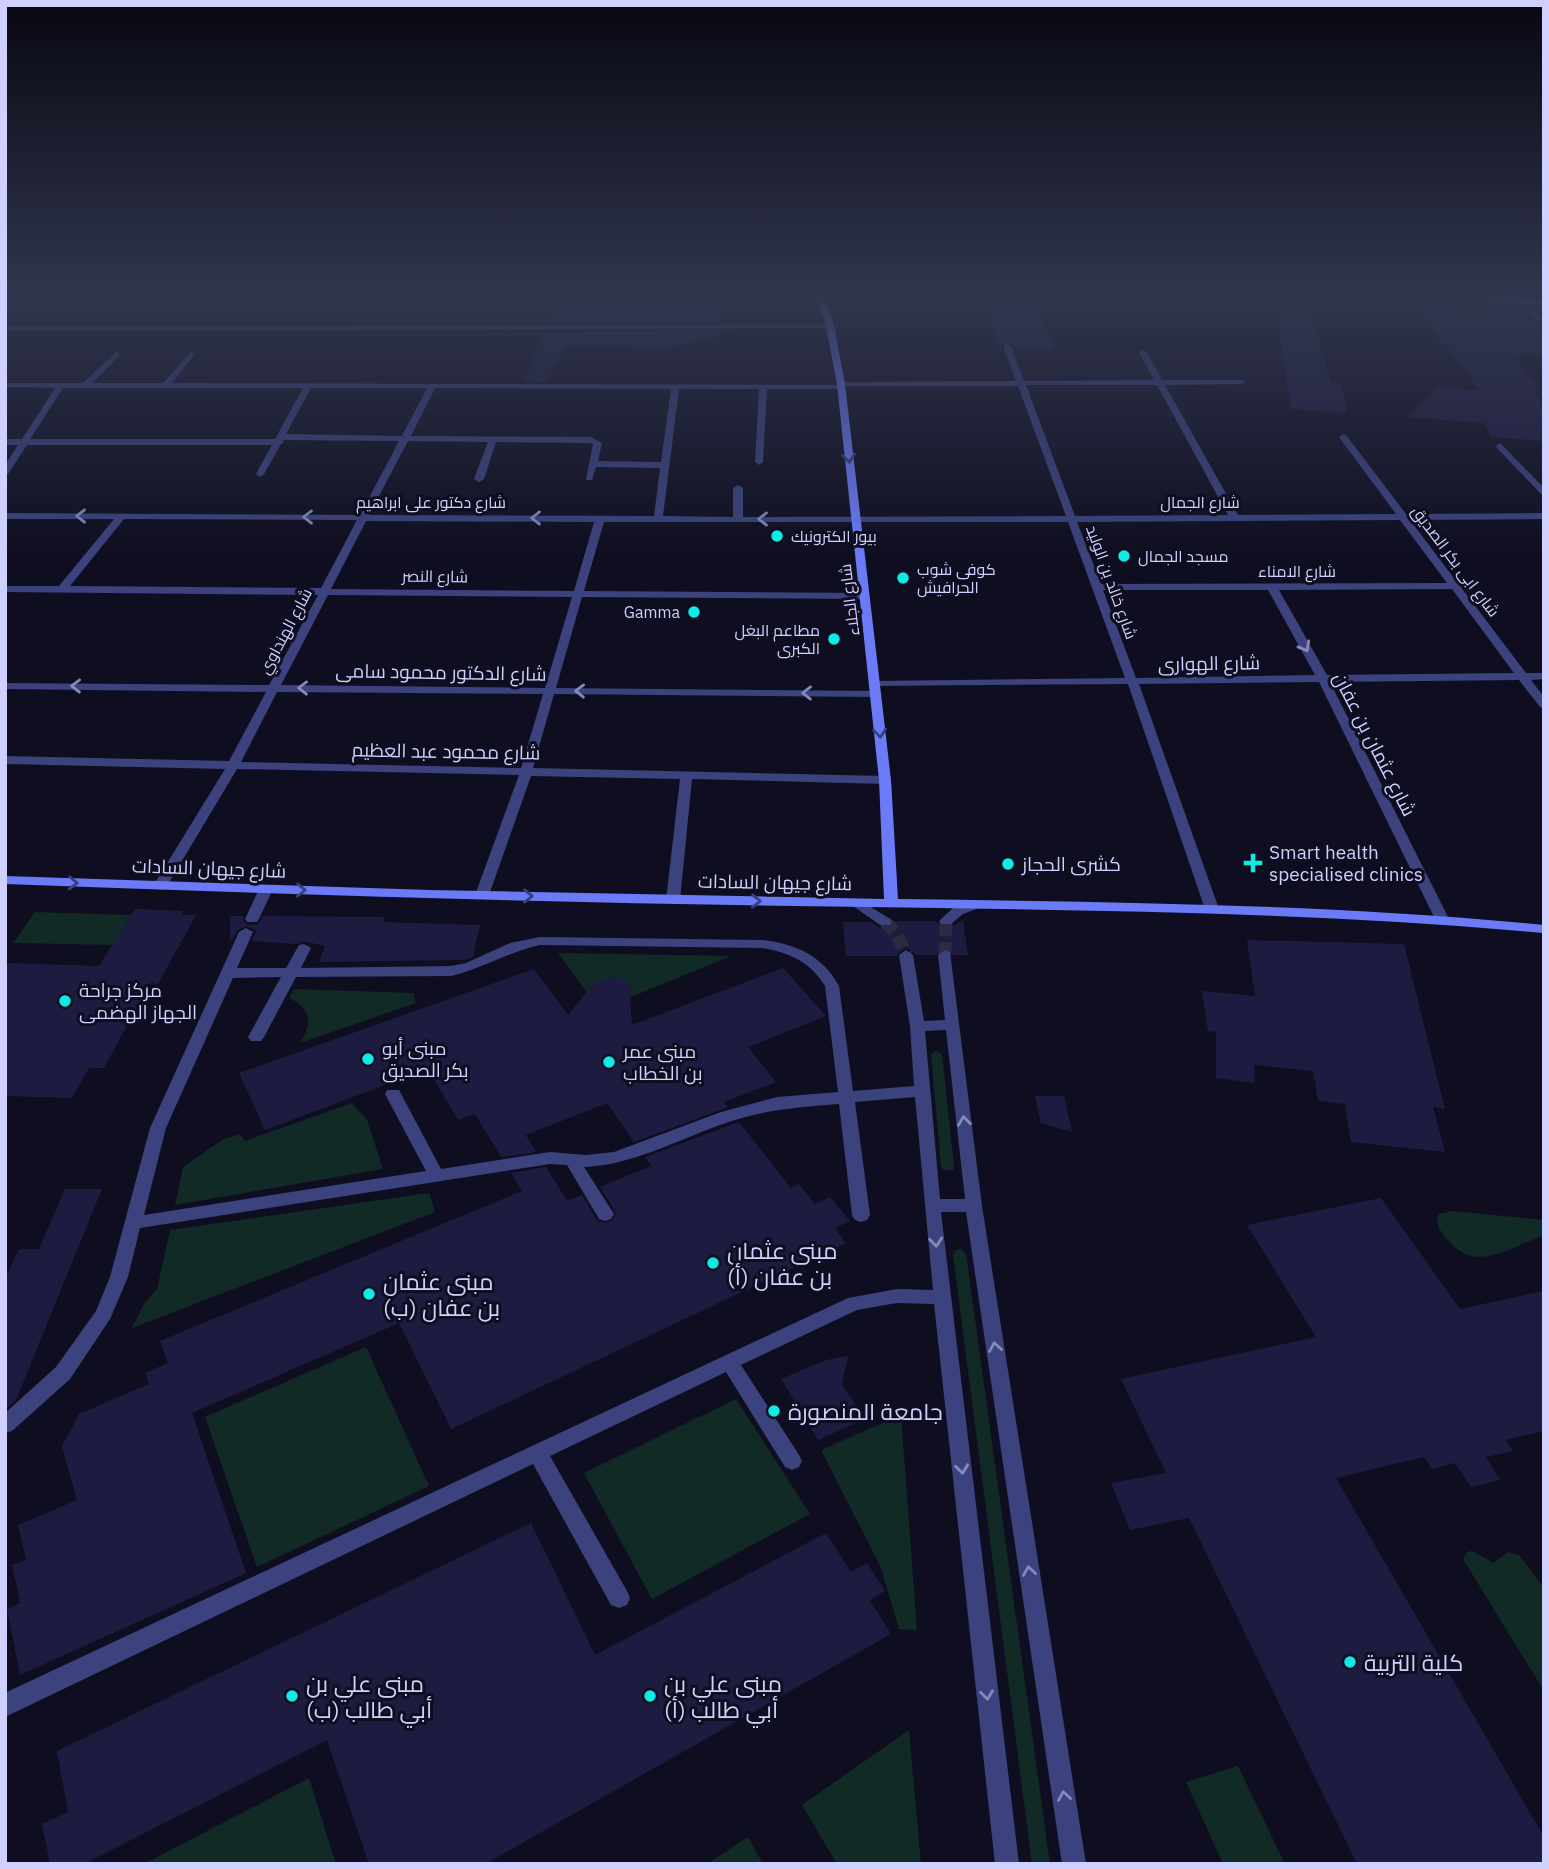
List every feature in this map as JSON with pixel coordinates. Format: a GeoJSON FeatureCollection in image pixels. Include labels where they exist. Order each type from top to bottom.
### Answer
{"type":"FeatureCollection","features":[{"type":"Feature","properties":{"kind":"main road","name":"شارع الجلاء"},"geometry":{"type":"LineString","coordinates":[[840,382],[886,780],[891,904]]}},
{"type":"Feature","properties":{"kind":"main road","name":"شارع جيهان السادات"},"geometry":{"type":"LineString","coordinates":[[5,880],[265,890],[673,900],[1212,909],[1442,919],[1544,929]]}},
{"type":"Feature","properties":{"kind":"street"},"geometry":{"type":"LineString","coordinates":[[84,386],[88,382]]}},
{"type":"Feature","properties":{"kind":"street"},"geometry":{"type":"LineString","coordinates":[[165,387],[169,382]]}},
{"type":"Feature","properties":{"kind":"street"},"geometry":{"type":"LineString","coordinates":[[5,385],[763,387],[1223,382]]}},
{"type":"Feature","properties":{"kind":"street","name":"شارع خالد بن الوليد"},"geometry":{"type":"LineString","coordinates":[[1022,383],[1132,681],[1212,909]]}},
{"type":"Feature","properties":{"kind":"street"},"geometry":{"type":"LineString","coordinates":[[1160,383],[1234,517]]}},
{"type":"Feature","properties":{"kind":"street"},"geometry":{"type":"LineString","coordinates":[[5,472],[60,386]]}},
{"type":"Feature","properties":{"kind":"street"},"geometry":{"type":"LineString","coordinates":[[260,474],[309,387]]}},
{"type":"Feature","properties":{"kind":"street","name":"شارع الهنداوي"},"geometry":{"type":"LineString","coordinates":[[160,886],[233,765],[432,387]]}},
{"type":"Feature","properties":{"kind":"street"},"geometry":{"type":"LineString","coordinates":[[658,519],[676,387]]}},
{"type":"Feature","properties":{"kind":"street"},"geometry":{"type":"LineString","coordinates":[[758,462],[763,387]]}},
{"type":"Feature","properties":{"kind":"street","name":"شارع ابى بكر الصديق"},"geometry":{"type":"LineString","coordinates":[[1343,437],[1544,705]]}},
{"type":"Feature","properties":{"kind":"street"},"geometry":{"type":"LineString","coordinates":[[5,442],[406,438],[592,440],[598,443],[589,478]]}},
{"type":"Feature","properties":{"kind":"street"},"geometry":{"type":"LineString","coordinates":[[479,479],[493,439]]}},
{"type":"Feature","properties":{"kind":"street"},"geometry":{"type":"LineString","coordinates":[[1500,446],[1544,494]]}},
{"type":"Feature","properties":{"kind":"street"},"geometry":{"type":"LineString","coordinates":[[593,464],[665,465]]}},
{"type":"Feature","properties":{"kind":"street"},"geometry":{"type":"LineString","coordinates":[[738,488],[738,519]]}},
{"type":"Feature","properties":{"kind":"street","name":"شارع دكتور على ابراهيم"},"geometry":{"type":"LineString","coordinates":[[5,516],[856,520]]}},
{"type":"Feature","properties":{"kind":"street"},"geometry":{"type":"LineString","coordinates":[[63,588],[122,516]]}},
{"type":"Feature","properties":{"kind":"street","name":"شارع الجمال"},"geometry":{"type":"LineString","coordinates":[[856,520],[1544,516]]}},
{"type":"Feature","properties":{"kind":"street"},"geometry":{"type":"LineString","coordinates":[[482,895],[526,772],[600,519]]}},
{"type":"Feature","properties":{"kind":"street","name":"شارع الامناء"},"geometry":{"type":"LineString","coordinates":[[1097,587],[1455,586]]}},
{"type":"Feature","properties":{"kind":"street","name":"شارع عثمان بن عفان"},"geometry":{"type":"LineString","coordinates":[[1272,587],[1323,679],[1442,919]]}},
{"type":"Feature","properties":{"kind":"street","name":"شارع النصر"},"geometry":{"type":"LineString","coordinates":[[5,589],[865,596]]}},
{"type":"Feature","properties":{"kind":"street","name":"شارع الهوارى"},"geometry":{"type":"LineString","coordinates":[[875,689],[1132,681],[1544,676]]}},
{"type":"Feature","properties":{"kind":"street","name":"شارع الدكتور محمود سامى"},"geometry":{"type":"LineString","coordinates":[[5,686],[550,691],[875,689]]}},
{"type":"Feature","properties":{"kind":"street","name":"شارع محمود عبد العظيم"},"geometry":{"type":"LineString","coordinates":[[5,760],[886,780]]}},
{"type":"Feature","properties":{"kind":"street"},"geometry":{"type":"LineString","coordinates":[[673,900],[686,776]]}},
{"type":"Feature","properties":{"kind":"street"},"geometry":{"type":"LineString","coordinates":[[5,1425],[63,1373],[92,1334],[113,1296],[158,1128],[265,890]]}},
{"type":"Feature","properties":{"kind":"street"},"geometry":{"type":"LineString","coordinates":[[858,903],[885,922]]}},
{"type":"Feature","properties":{"kind":"street"},"geometry":{"type":"LineString","coordinates":[[946,921],[958,911],[974,905]]}},
{"type":"Feature","properties":{"kind":"street"},"geometry":{"type":"LineString","coordinates":[[228,973],[451,971],[480,963],[515,946],[540,941],[777,946],[812,961],[828,976],[832,985],[861,1215]]}},
{"type":"Feature","properties":{"kind":"street"},"geometry":{"type":"LineString","coordinates":[[256,1037],[304,948]]}},
{"type":"Feature","properties":{"kind":"street"},"geometry":{"type":"LineString","coordinates":[[945,955],[974,1206],[1074,1864]]}},
{"type":"Feature","properties":{"kind":"street"},"geometry":{"type":"LineString","coordinates":[[906,956],[917,1026],[932,1205],[1007,1864]]}},
{"type":"Feature","properties":{"kind":"street"},"geometry":{"type":"LineString","coordinates":[[917,1026],[953,1025]]}},
{"type":"Feature","properties":{"kind":"street"},"geometry":{"type":"LineString","coordinates":[[133,1223],[551,1158],[616,1158],[749,1110],[797,1100],[923,1091]]}},
{"type":"Feature","properties":{"kind":"street"},"geometry":{"type":"LineString","coordinates":[[393,1094],[437,1176]]}},
{"type":"Feature","properties":{"kind":"street"},"geometry":{"type":"LineString","coordinates":[[571,1159],[605,1214]]}},
{"type":"Feature","properties":{"kind":"street"},"geometry":{"type":"LineString","coordinates":[[932,1205],[974,1206]]}},
{"type":"Feature","properties":{"kind":"street"},"geometry":{"type":"LineString","coordinates":[[5,1706],[854,1303],[897,1296],[942,1297]]}},
{"type":"Feature","properties":{"kind":"street"},"geometry":{"type":"LineString","coordinates":[[729,1362],[792,1461]]}},
{"type":"Feature","properties":{"kind":"street"},"geometry":{"type":"LineString","coordinates":[[537,1452],[619,1598]]}},
{"type":"Feature","properties":{"kind":"green space"},"geometry":{"type":"Polygon","coordinates":[[[35,912],[131,915],[113,945],[13,943],[35,912]]]}},
{"type":"Feature","properties":{"kind":"green space"},"geometry":{"type":"Polygon","coordinates":[[[558,953],[731,956],[609,1006],[594,1002],[558,953]]]}},
{"type":"Feature","properties":{"kind":"green space"},"geometry":{"type":"Polygon","coordinates":[[[294,989],[413,993],[416,1003],[300,1043],[307,1029],[308,1017],[302,1007],[289,998],[294,989]]]}},
{"type":"Feature","properties":{"kind":"green space"},"geometry":{"type":"Polygon","coordinates":[[[936,1051],[942,1054],[953,1170],[943,1170],[941,1166],[931,1054],[936,1051]]]}},
{"type":"Feature","properties":{"kind":"green space"},"geometry":{"type":"Polygon","coordinates":[[[352,1103],[367,1120],[383,1169],[175,1205],[183,1167],[222,1140],[240,1134],[245,1141],[352,1103]]]}},
{"type":"Feature","properties":{"kind":"green space"},"geometry":{"type":"Polygon","coordinates":[[[429,1193],[435,1212],[132,1328],[144,1304],[157,1289],[170,1230],[429,1193]]]}},
{"type":"Feature","properties":{"kind":"green space"},"geometry":{"type":"Polygon","coordinates":[[[1453,1211],[1544,1220],[1544,1236],[1493,1255],[1469,1256],[1447,1239],[1438,1225],[1439,1214],[1453,1211]]]}},
{"type":"Feature","properties":{"kind":"green space"},"geometry":{"type":"Polygon","coordinates":[[[961,1249],[966,1254],[1050,1864],[1032,1864],[953,1255],[956,1250],[961,1249]]]}},
{"type":"Feature","properties":{"kind":"green space"},"geometry":{"type":"Polygon","coordinates":[[[366,1347],[429,1486],[257,1567],[205,1417],[366,1347]]]}},
{"type":"Feature","properties":{"kind":"green space"},"geometry":{"type":"Polygon","coordinates":[[[736,1399],[810,1514],[652,1599],[584,1473],[736,1399]]]}},
{"type":"Feature","properties":{"kind":"green space"},"geometry":{"type":"Polygon","coordinates":[[[901,1415],[917,1630],[899,1629],[881,1568],[821,1450],[901,1415]]]}},
{"type":"Feature","properties":{"kind":"green space"},"geometry":{"type":"Polygon","coordinates":[[[1472,1551],[1494,1563],[1508,1552],[1519,1555],[1544,1588],[1544,1691],[1463,1559],[1467,1552],[1472,1551]]]}},
{"type":"Feature","properties":{"kind":"green space"},"geometry":{"type":"Polygon","coordinates":[[[909,1730],[921,1864],[837,1864],[802,1805],[909,1730]]]}},
{"type":"Feature","properties":{"kind":"green space"},"geometry":{"type":"Polygon","coordinates":[[[1238,1766],[1285,1864],[1223,1864],[1186,1782],[1238,1766]]]}},
{"type":"Feature","properties":{"kind":"green space"},"geometry":{"type":"Polygon","coordinates":[[[309,1778],[336,1864],[144,1864],[309,1778]]]}},
{"type":"Feature","properties":{"kind":"green space"},"geometry":{"type":"Polygon","coordinates":[[[748,1837],[763,1864],[707,1864],[748,1837]]]}},
{"type":"Feature","properties":{"kind":"building"},"geometry":{"type":"Polygon","coordinates":[[[1287,382],[1341,383],[1347,413],[1291,409],[1287,382]]]}},
{"type":"Feature","properties":{"kind":"building"},"geometry":{"type":"Polygon","coordinates":[[[1474,382],[1535,382],[1541,389],[1533,389],[1544,409],[1544,441],[1491,437],[1485,423],[1408,417],[1437,387],[1480,390],[1474,382]]]}},
{"type":"Feature","properties":{"kind":"building","name":"مركز جراحة الجهاز الهضمى"},"geometry":{"type":"Polygon","coordinates":[[[135,909],[183,911],[181,915],[196,915],[158,984],[150,983],[104,1068],[89,1068],[72,1098],[5,1096],[5,963],[99,966],[135,909]]]}},
{"type":"Feature","properties":{"kind":"building"},"geometry":{"type":"Polygon","coordinates":[[[230,916],[244,916],[243,920],[247,925],[257,925],[263,916],[385,917],[384,922],[480,925],[473,957],[465,960],[319,962],[325,946],[303,941],[297,944],[252,941],[256,931],[247,926],[238,930],[230,940],[230,916]]]}},
{"type":"Feature","properties":{"kind":"building"},"geometry":{"type":"Polygon","coordinates":[[[963,920],[968,955],[953,955],[951,950],[946,948],[935,955],[916,955],[906,947],[896,956],[846,956],[843,922],[871,922],[880,928],[890,928],[894,921],[936,921],[941,927],[951,927],[963,920]]]}},
{"type":"Feature","properties":{"kind":"building"},"geometry":{"type":"Polygon","coordinates":[[[1247,940],[1404,944],[1445,1109],[1433,1107],[1445,1152],[1351,1142],[1345,1104],[1318,1101],[1313,1071],[1254,1065],[1255,1083],[1216,1078],[1216,1032],[1208,1031],[1202,991],[1255,996],[1247,940]]]}},
{"type":"Feature","properties":{"kind":"building"},"geometry":{"type":"Polygon","coordinates":[[[783,968],[826,1016],[748,1047],[776,1082],[724,1102],[728,1107],[634,1142],[607,1103],[526,1135],[536,1152],[501,1157],[475,1114],[458,1120],[428,1069],[265,1130],[239,1073],[534,969],[568,1015],[595,982],[614,977],[629,981],[632,1025],[783,968]]]}},
{"type":"Feature","properties":{"kind":"building"},"geometry":{"type":"Polygon","coordinates":[[[1035,1096],[1064,1096],[1072,1132],[1041,1123],[1035,1096]]]}},
{"type":"Feature","properties":{"kind":"building"},"geometry":{"type":"Polygon","coordinates":[[[739,1122],[791,1188],[799,1184],[815,1204],[830,1197],[850,1221],[835,1228],[846,1243],[451,1429],[399,1323],[192,1413],[246,1573],[20,1675],[7,1609],[20,1603],[12,1565],[26,1560],[18,1525],[77,1500],[62,1446],[79,1414],[149,1384],[145,1373],[168,1363],[160,1341],[522,1191],[511,1173],[546,1167],[567,1201],[582,1195],[597,1220],[604,1223],[612,1221],[616,1213],[600,1187],[651,1166],[645,1157],[739,1122]]]}},
{"type":"Feature","properties":{"kind":"building"},"geometry":{"type":"Polygon","coordinates":[[[65,1189],[102,1189],[16,1400],[5,1409],[5,1279],[19,1249],[39,1249],[65,1189]]]}},
{"type":"Feature","properties":{"kind":"building","name":"كلية التربية"},"geometry":{"type":"Polygon","coordinates":[[[1381,1198],[1460,1309],[1544,1291],[1544,1431],[1505,1440],[1513,1451],[1486,1457],[1500,1480],[1471,1487],[1455,1463],[1432,1469],[1424,1457],[1336,1478],[1544,1837],[1544,1864],[1357,1864],[1189,1518],[1130,1530],[1111,1483],[1166,1473],[1121,1379],[1316,1337],[1247,1225],[1381,1198]]]}},
{"type":"Feature","properties":{"kind":"building"},"geometry":{"type":"Polygon","coordinates":[[[848,1356],[842,1385],[865,1419],[818,1440],[781,1379],[826,1360],[848,1356]]]}},
{"type":"Feature","properties":{"kind":"building"},"geometry":{"type":"Polygon","coordinates":[[[531,1523],[595,1655],[826,1533],[851,1572],[867,1563],[885,1591],[870,1600],[891,1634],[485,1864],[369,1864],[327,1740],[84,1864],[50,1864],[42,1824],[68,1812],[57,1751],[531,1523]]]}},
{"type":"Feature","properties":{"kind":"tunnel"},"geometry":{"type":"LineString","coordinates":[[945,955],[946,921]]}},
{"type":"Feature","properties":{"kind":"tunnel"},"geometry":{"type":"LineString","coordinates":[[885,922],[897,934],[906,955]]}},
{"type":"Feature","properties":{"kind":"place","name":"بيور الكترونيك"},"geometry":{"type":"Point","coordinates":[777,536]}},
{"type":"Feature","properties":{"kind":"place","name":"مسجد الجمال"},"geometry":{"type":"Point","coordinates":[1124,556]}},
{"type":"Feature","properties":{"kind":"place","name":"كوفى شوب الحرافيش"},"geometry":{"type":"Point","coordinates":[903,578]}},
{"type":"Feature","properties":{"kind":"place","name":"Gamma"},"geometry":{"type":"Point","coordinates":[694,612]}},
{"type":"Feature","properties":{"kind":"place","name":"مطاعم البغل الكبرى"},"geometry":{"type":"Point","coordinates":[834,639]}},
{"type":"Feature","properties":{"kind":"place","name":"Smart health specialised clinics"},"geometry":{"type":"Point","coordinates":[1253,863]}},
{"type":"Feature","properties":{"kind":"place","name":"كشرى الحجاز"},"geometry":{"type":"Point","coordinates":[1008,864]}},
{"type":"Feature","properties":{"kind":"place","name":"مركز جراحة الجهاز الهضمى"},"geometry":{"type":"Point","coordinates":[65,1001]}},
{"type":"Feature","properties":{"kind":"place","name":"مبنى أبو بكر الصديق"},"geometry":{"type":"Point","coordinates":[368,1059]}},
{"type":"Feature","properties":{"kind":"place","name":"مبنى عمر بن الخطاب"},"geometry":{"type":"Point","coordinates":[609,1062]}},
{"type":"Feature","properties":{"kind":"place","name":"مبنى عثمان بن عفان (أ)"},"geometry":{"type":"Point","coordinates":[713,1263]}},
{"type":"Feature","properties":{"kind":"place","name":"مبنى عثمان بن عفان (ب)"},"geometry":{"type":"Point","coordinates":[369,1294]}},
{"type":"Feature","properties":{"kind":"place","name":"جامعة المنصورة"},"geometry":{"type":"Point","coordinates":[774,1411]}},
{"type":"Feature","properties":{"kind":"place","name":"كلية التربية"},"geometry":{"type":"Point","coordinates":[1350,1662]}},
{"type":"Feature","properties":{"kind":"place","name":"مبنى علي بن أبي طالب (ب)"},"geometry":{"type":"Point","coordinates":[292,1696]}},
{"type":"Feature","properties":{"kind":"place","name":"مبنى علي بن أبي طالب (أ)"},"geometry":{"type":"Point","coordinates":[650,1696]}}]}
